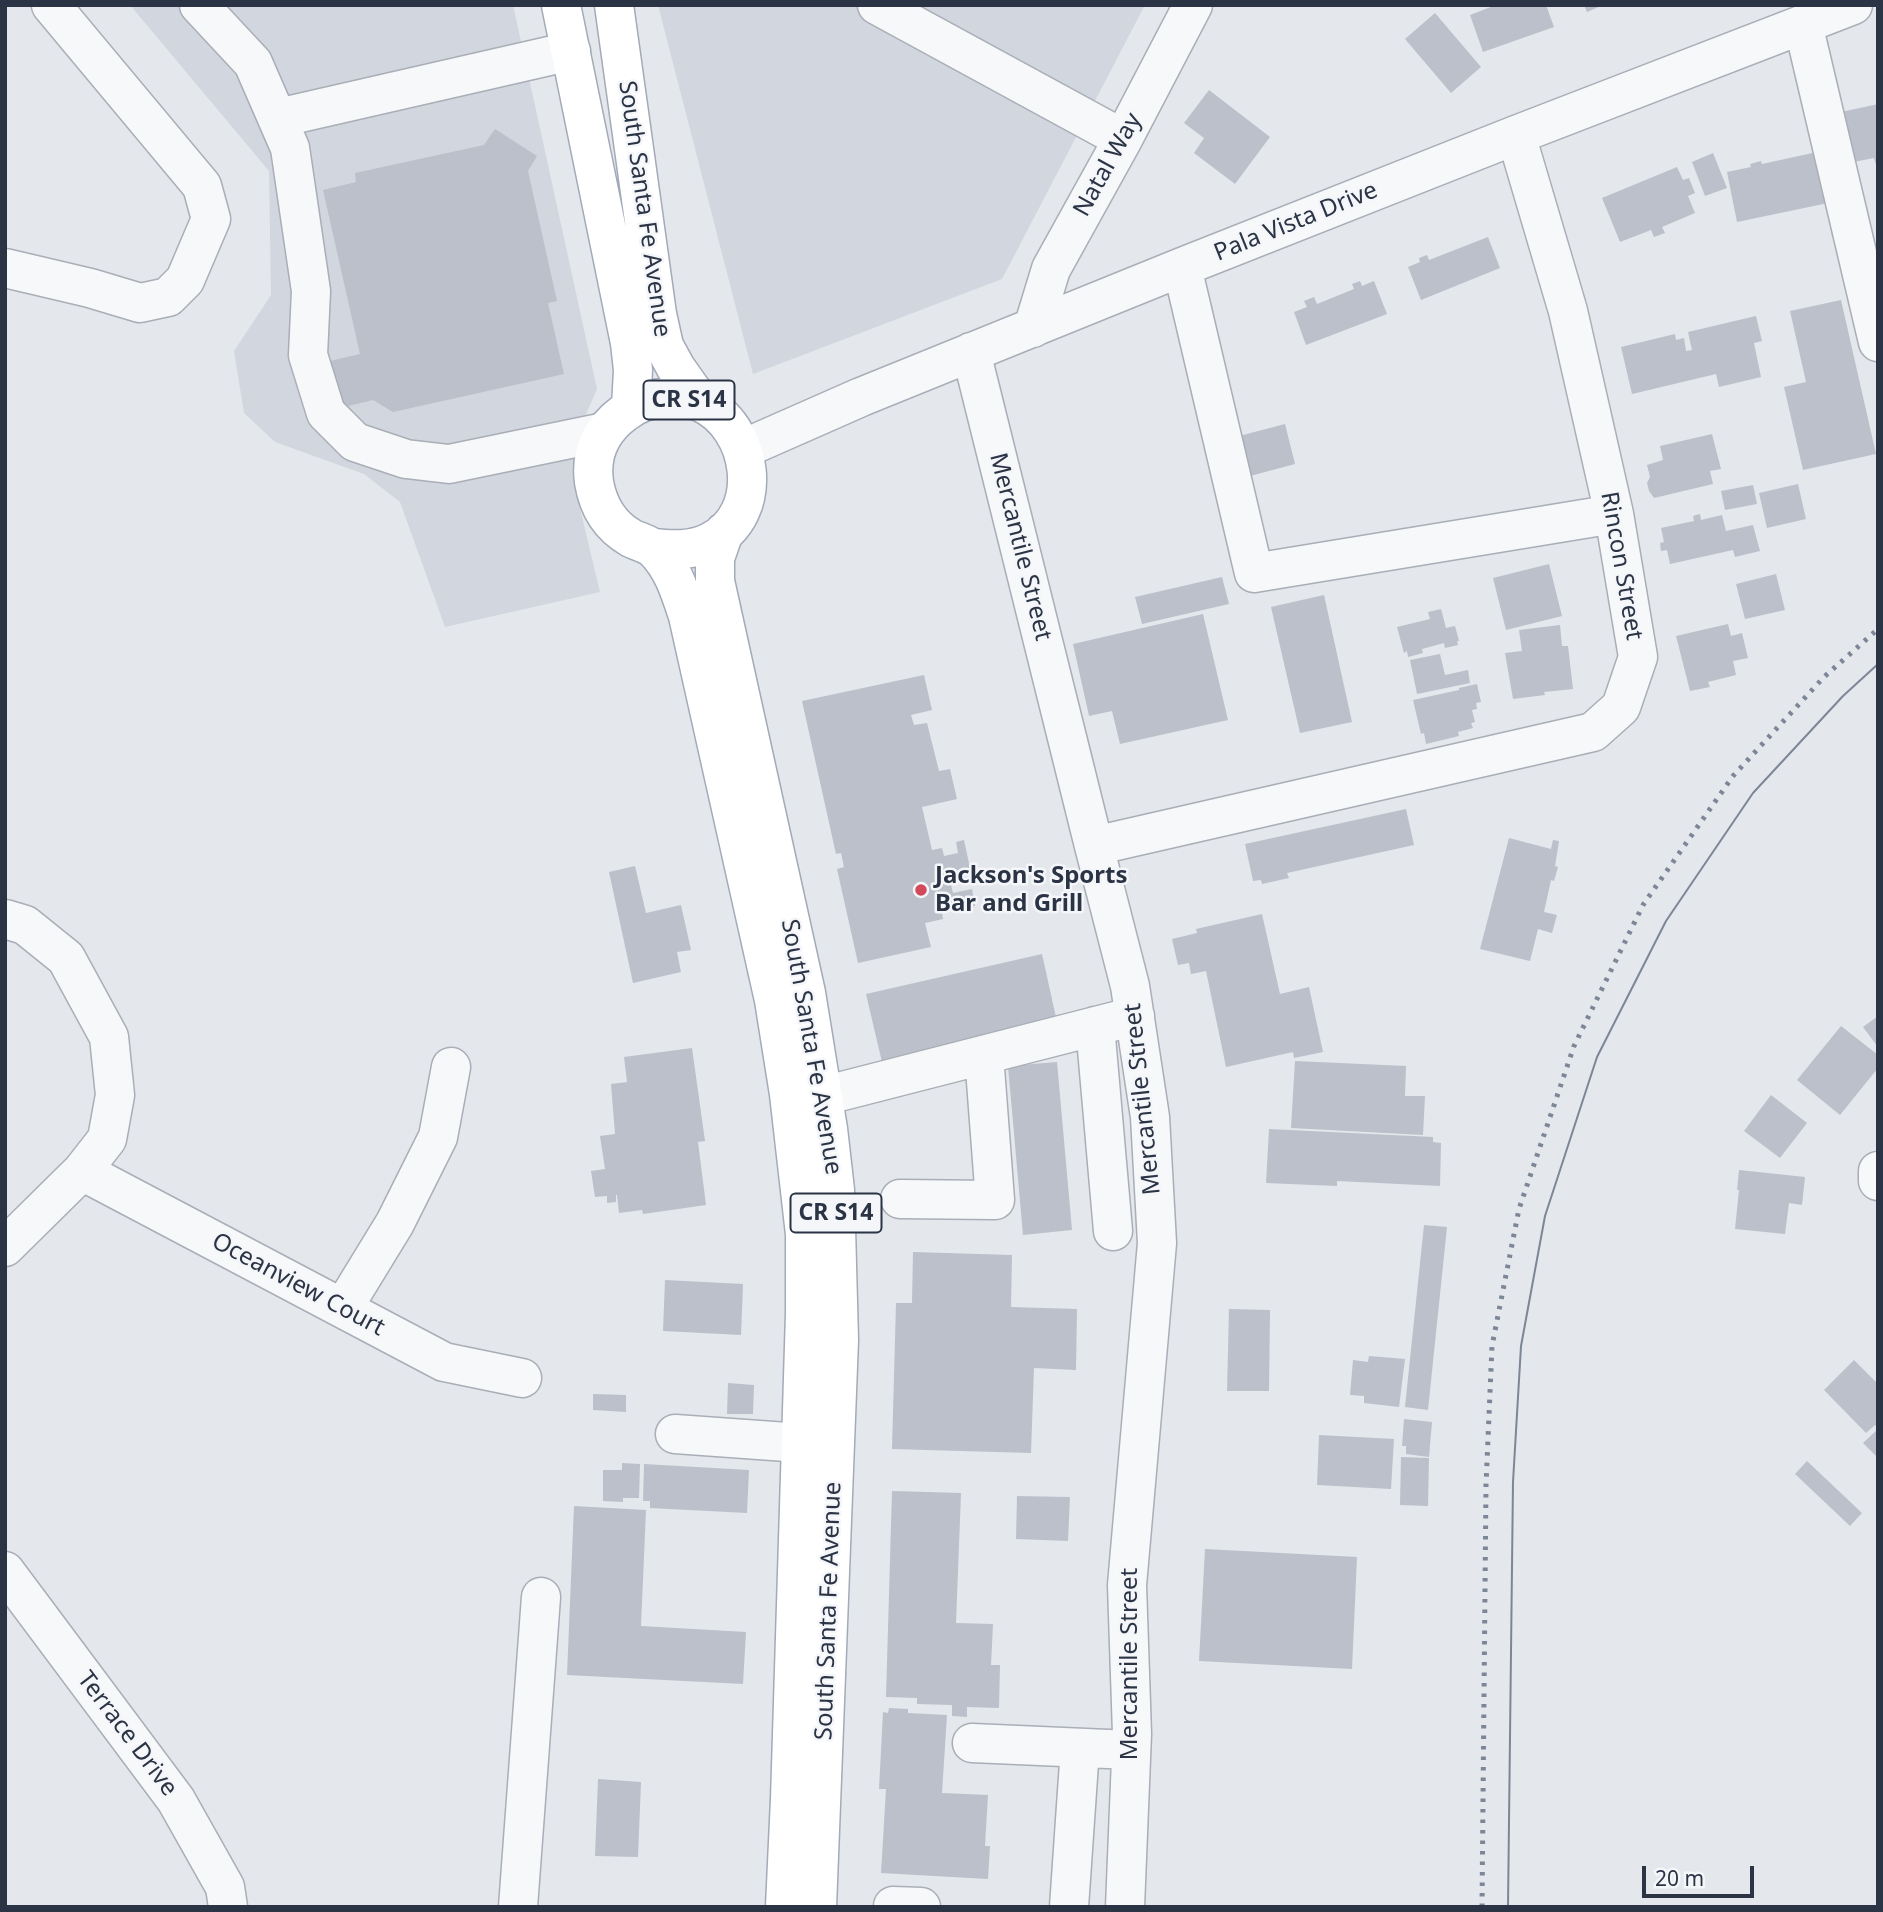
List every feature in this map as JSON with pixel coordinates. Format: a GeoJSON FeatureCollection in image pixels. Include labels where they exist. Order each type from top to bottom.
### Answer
{"type":"FeatureCollection","features":[{"type":"Feature","properties":{"kind":"main road","name":"South Santa Fe Avenue"},"geometry":{"type":"LineString","coordinates":[[561,5],[630,343],[633,370],[618,420],[597,446],[592,465],[597,497],[603,511],[615,526],[630,538],[653,548],[674,550],[711,541],[724,532],[737,516],[744,499],[747,466],[736,435],[724,420],[700,402],[664,346],[657,314],[614,5]]}},
{"type":"Feature","properties":{"kind":"main road","name":"CR S14"},"geometry":{"type":"LineString","coordinates":[[618,420],[649,400],[668,398],[700,402]]}},
{"type":"Feature","properties":{"kind":"main road","name":"South Santa Fe Avenue"},"geometry":{"type":"LineString","coordinates":[[724,532],[715,558],[715,581],[806,993],[835,1190],[839,1340],[817,1907]]}},
{"type":"Feature","properties":{"kind":"main road","name":"South Santa Fe Avenue"},"geometry":{"type":"LineString","coordinates":[[653,548],[668,567],[679,588],[688,616],[774,1000],[789,1094],[805,1234],[806,1313],[785,1907]]}},
{"type":"Feature","properties":{"kind":"street"},"geometry":{"type":"LineString","coordinates":[[5,268],[90,288],[139,303],[168,297],[185,280],[211,219],[202,186],[51,5]]}},
{"type":"Feature","properties":{"kind":"street"},"geometry":{"type":"LineString","coordinates":[[200,5],[253,63],[290,148],[311,291],[308,355],[326,413],[355,442],[406,459],[449,464],[618,420]]}},
{"type":"Feature","properties":{"kind":"street"},"geometry":{"type":"LineString","coordinates":[[877,5],[1123,139]]}},
{"type":"Feature","properties":{"kind":"street","name":"Natal Way"},"geometry":{"type":"LineString","coordinates":[[1033,328],[1051,269],[1193,5]]}},
{"type":"Feature","properties":{"kind":"street","name":"Pala Vista Drive"},"geometry":{"type":"LineString","coordinates":[[743,449],[861,397],[1182,267],[1853,5]]}},
{"type":"Feature","properties":{"kind":"street"},"geometry":{"type":"LineString","coordinates":[[1803,24],[1878,342]]}},
{"type":"Feature","properties":{"kind":"street"},"geometry":{"type":"LineString","coordinates":[[278,118],[571,51]]}},
{"type":"Feature","properties":{"kind":"street","name":"Rincon Street"},"geometry":{"type":"LineString","coordinates":[[1094,846],[1593,732],[1622,707],[1637,657],[1614,514],[1568,311],[1516,135]]}},
{"type":"Feature","properties":{"kind":"street"},"geometry":{"type":"LineString","coordinates":[[1182,267],[1254,573],[1614,514]]}},
{"type":"Feature","properties":{"kind":"street","name":"Mercantile Street"},"geometry":{"type":"LineString","coordinates":[[971,352],[1130,986],[1150,1117],[1157,1243],[1128,1585],[1131,1750],[1125,1907]]}},
{"type":"Feature","properties":{"kind":"street"},"geometry":{"type":"LineString","coordinates":[[5,919],[25,925],[66,958],[108,1037],[115,1094],[107,1139],[82,1171],[5,1247]]}},
{"type":"Feature","properties":{"kind":"street"},"geometry":{"type":"LineString","coordinates":[[823,1096],[1135,1016]]}},
{"type":"Feature","properties":{"kind":"street"},"geometry":{"type":"LineString","coordinates":[[1095,1026],[1113,1231]]}},
{"type":"Feature","properties":{"kind":"street"},"geometry":{"type":"LineString","coordinates":[[900,1199],[995,1200],[984,1055]]}},
{"type":"Feature","properties":{"kind":"street"},"geometry":{"type":"LineString","coordinates":[[343,1308],[396,1223],[438,1137],[451,1067]]}},
{"type":"Feature","properties":{"kind":"street","name":"Oceanview Court"},"geometry":{"type":"LineString","coordinates":[[82,1171],[444,1362],[522,1378]]}},
{"type":"Feature","properties":{"kind":"street"},"geometry":{"type":"LineString","coordinates":[[1878,1171],[1878,1181]]}},
{"type":"Feature","properties":{"kind":"street"},"geometry":{"type":"LineString","coordinates":[[675,1434],[801,1443]]}},
{"type":"Feature","properties":{"kind":"street","name":"Terrace Drive"},"geometry":{"type":"LineString","coordinates":[[5,1571],[176,1800],[225,1887],[228,1907]]}},
{"type":"Feature","properties":{"kind":"street"},"geometry":{"type":"LineString","coordinates":[[518,1907],[541,1597]]}},
{"type":"Feature","properties":{"kind":"street"},"geometry":{"type":"LineString","coordinates":[[972,1742],[1131,1750]]}},
{"type":"Feature","properties":{"kind":"street"},"geometry":{"type":"LineString","coordinates":[[1069,1907],[1080,1748]]}},
{"type":"Feature","properties":{"kind":"street"},"geometry":{"type":"LineString","coordinates":[[893,1906],[921,1907]]}},
{"type":"Feature","properties":{"kind":"shaded area"},"geometry":{"type":"Polygon","coordinates":[[[130,5],[513,5],[597,389],[584,419],[576,461],[578,500],[600,592],[445,627],[400,502],[364,474],[275,442],[244,413],[234,351],[271,295],[269,171],[130,5]]]}},
{"type":"Feature","properties":{"kind":"shaded area"},"geometry":{"type":"Polygon","coordinates":[[[658,5],[1145,5],[1002,279],[753,374],[658,5]]]}},
{"type":"Feature","properties":{"kind":"building"},"geometry":{"type":"Polygon","coordinates":[[[1496,5],[1546,5],[1554,27],[1483,52],[1470,15],[1496,5]]]}},
{"type":"Feature","properties":{"kind":"building"},"geometry":{"type":"Polygon","coordinates":[[[1584,5],[1603,5],[1587,12],[1584,5]]]}},
{"type":"Feature","properties":{"kind":"building"},"geometry":{"type":"Polygon","coordinates":[[[1435,13],[1481,67],[1451,93],[1405,39],[1435,13]]]}},
{"type":"Feature","properties":{"kind":"building"},"geometry":{"type":"Polygon","coordinates":[[[1209,90],[1270,137],[1235,184],[1194,153],[1204,138],[1184,123],[1209,90]]]}},
{"type":"Feature","properties":{"kind":"building"},"geometry":{"type":"Polygon","coordinates":[[[1878,104],[1878,172],[1874,158],[1843,164],[1832,114],[1878,104]]]}},
{"type":"Feature","properties":{"kind":"building"},"geometry":{"type":"Polygon","coordinates":[[[495,129],[537,156],[528,171],[557,301],[548,303],[564,374],[393,412],[373,400],[340,408],[330,361],[360,354],[323,190],[356,182],[355,173],[484,145],[495,129]]]}},
{"type":"Feature","properties":{"kind":"building"},"geometry":{"type":"Polygon","coordinates":[[[1817,152],[1828,203],[1737,222],[1727,172],[1751,167],[1750,164],[1761,161],[1762,164],[1817,152]]]}},
{"type":"Feature","properties":{"kind":"building"},"geometry":{"type":"Polygon","coordinates":[[[1713,153],[1727,188],[1705,196],[1692,162],[1713,153]]]}},
{"type":"Feature","properties":{"kind":"building"},"geometry":{"type":"Polygon","coordinates":[[[1677,167],[1683,180],[1689,178],[1695,193],[1688,196],[1695,213],[1662,227],[1665,233],[1654,237],[1651,230],[1620,242],[1602,198],[1677,167]]]}},
{"type":"Feature","properties":{"kind":"building"},"geometry":{"type":"Polygon","coordinates":[[[1488,237],[1500,268],[1421,300],[1408,267],[1420,262],[1419,258],[1427,255],[1429,260],[1488,237]]]}},
{"type":"Feature","properties":{"kind":"building"},"geometry":{"type":"Polygon","coordinates":[[[1360,281],[1362,286],[1374,281],[1387,314],[1306,345],[1294,312],[1307,307],[1304,301],[1314,297],[1317,304],[1354,289],[1352,284],[1360,281]]]}},
{"type":"Feature","properties":{"kind":"building"},"geometry":{"type":"Polygon","coordinates":[[[1841,300],[1876,454],[1803,470],[1784,387],[1806,382],[1790,311],[1841,300]]]}},
{"type":"Feature","properties":{"kind":"building"},"geometry":{"type":"Polygon","coordinates":[[[1756,316],[1762,341],[1754,343],[1761,377],[1719,387],[1716,374],[1632,394],[1621,347],[1675,334],[1676,340],[1684,338],[1686,351],[1692,350],[1688,332],[1756,316]]]}},
{"type":"Feature","properties":{"kind":"building"},"geometry":{"type":"Polygon","coordinates":[[[1285,424],[1295,464],[1235,480],[1224,440],[1285,424]]]}},
{"type":"Feature","properties":{"kind":"building"},"geometry":{"type":"Polygon","coordinates":[[[1712,434],[1721,469],[1710,471],[1713,484],[1654,498],[1647,483],[1650,477],[1647,465],[1663,460],[1660,446],[1712,434]]]}},
{"type":"Feature","properties":{"kind":"building"},"geometry":{"type":"Polygon","coordinates":[[[1798,484],[1806,519],[1767,528],[1759,493],[1798,484]]]}},
{"type":"Feature","properties":{"kind":"building"},"geometry":{"type":"Polygon","coordinates":[[[1753,485],[1757,504],[1725,510],[1721,491],[1753,485]]]}},
{"type":"Feature","properties":{"kind":"building"},"geometry":{"type":"Polygon","coordinates":[[[1700,514],[1701,520],[1722,515],[1726,531],[1753,525],[1760,551],[1735,557],[1733,550],[1670,564],[1667,550],[1661,551],[1660,543],[1664,542],[1661,528],[1694,521],[1693,516],[1700,514]]]}},
{"type":"Feature","properties":{"kind":"building"},"geometry":{"type":"Polygon","coordinates":[[[1549,564],[1562,616],[1506,630],[1493,578],[1549,564]]]}},
{"type":"Feature","properties":{"kind":"building"},"geometry":{"type":"Polygon","coordinates":[[[1776,574],[1785,610],[1745,619],[1736,584],[1776,574]]]}},
{"type":"Feature","properties":{"kind":"building"},"geometry":{"type":"Polygon","coordinates":[[[1222,577],[1229,604],[1142,624],[1135,597],[1222,577]]]}},
{"type":"Feature","properties":{"kind":"building"},"geometry":{"type":"Polygon","coordinates":[[[1324,595],[1352,722],[1300,733],[1271,607],[1324,595]]]}},
{"type":"Feature","properties":{"kind":"building"},"geometry":{"type":"Polygon","coordinates":[[[1441,609],[1446,628],[1455,626],[1458,645],[1445,648],[1444,643],[1422,649],[1423,653],[1408,657],[1407,651],[1404,653],[1397,627],[1430,619],[1428,612],[1441,609]]]}},
{"type":"Feature","properties":{"kind":"building"},"geometry":{"type":"Polygon","coordinates":[[[1203,614],[1228,720],[1120,744],[1112,711],[1089,716],[1073,644],[1203,614]]]}},
{"type":"Feature","properties":{"kind":"building"},"geometry":{"type":"Polygon","coordinates":[[[1728,624],[1731,636],[1742,633],[1748,658],[1733,661],[1736,675],[1708,682],[1710,687],[1690,691],[1676,636],[1728,624]]]}},
{"type":"Feature","properties":{"kind":"building"},"geometry":{"type":"Polygon","coordinates":[[[1560,625],[1562,646],[1568,646],[1573,689],[1513,699],[1505,653],[1522,651],[1519,630],[1560,625]]]}},
{"type":"Feature","properties":{"kind":"building"},"geometry":{"type":"Polygon","coordinates":[[[1440,654],[1445,675],[1468,670],[1470,683],[1417,694],[1410,660],[1440,654]]]}},
{"type":"Feature","properties":{"kind":"building"},"geometry":{"type":"Polygon","coordinates":[[[924,675],[932,710],[911,715],[914,725],[927,723],[939,771],[950,769],[957,799],[922,807],[932,850],[942,848],[944,856],[958,853],[956,842],[964,840],[970,868],[948,872],[953,893],[972,889],[975,906],[942,912],[943,919],[925,923],[931,947],[858,963],[837,869],[844,867],[841,853],[836,854],[802,701],[924,675]]]}},
{"type":"Feature","properties":{"kind":"building"},"geometry":{"type":"Polygon","coordinates":[[[1477,684],[1481,702],[1476,703],[1477,709],[1472,710],[1475,722],[1471,723],[1473,728],[1458,732],[1459,736],[1426,744],[1413,700],[1477,684]]]}},
{"type":"Feature","properties":{"kind":"building"},"geometry":{"type":"Polygon","coordinates":[[[1406,809],[1414,845],[1287,873],[1289,878],[1262,884],[1261,880],[1253,881],[1245,844],[1406,809]]]}},
{"type":"Feature","properties":{"kind":"building"},"geometry":{"type":"Polygon","coordinates":[[[1509,838],[1551,849],[1553,840],[1559,841],[1555,866],[1558,867],[1554,881],[1551,880],[1544,912],[1557,915],[1552,933],[1538,929],[1530,961],[1480,949],[1509,838]]]}},
{"type":"Feature","properties":{"kind":"building"},"geometry":{"type":"Polygon","coordinates":[[[635,866],[646,913],[681,905],[691,950],[677,952],[681,972],[633,983],[609,872],[635,866]]]}},
{"type":"Feature","properties":{"kind":"building"},"geometry":{"type":"Polygon","coordinates":[[[1262,914],[1280,994],[1309,987],[1323,1052],[1294,1058],[1293,1052],[1226,1067],[1206,971],[1191,974],[1189,963],[1178,965],[1172,939],[1197,933],[1196,929],[1262,914]]]}},
{"type":"Feature","properties":{"kind":"building"},"geometry":{"type":"Polygon","coordinates":[[[1042,954],[1057,1022],[882,1062],[866,994],[1042,954]]]}},
{"type":"Feature","properties":{"kind":"building"},"geometry":{"type":"Polygon","coordinates":[[[1878,1016],[1878,1047],[1863,1027],[1878,1016]]]}},
{"type":"Feature","properties":{"kind":"building"},"geometry":{"type":"Polygon","coordinates":[[[1841,1026],[1878,1055],[1878,1068],[1840,1115],[1797,1080],[1841,1026]]]}},
{"type":"Feature","properties":{"kind":"building"},"geometry":{"type":"Polygon","coordinates":[[[692,1048],[705,1141],[698,1142],[706,1205],[643,1214],[642,1210],[619,1213],[617,1195],[616,1202],[607,1203],[607,1196],[595,1197],[591,1171],[605,1169],[600,1136],[615,1134],[611,1084],[627,1082],[624,1057],[692,1048]]]}},
{"type":"Feature","properties":{"kind":"building"},"geometry":{"type":"Polygon","coordinates":[[[1295,1061],[1406,1066],[1405,1096],[1425,1096],[1423,1135],[1291,1128],[1295,1061]]]}},
{"type":"Feature","properties":{"kind":"building"},"geometry":{"type":"Polygon","coordinates":[[[1057,1062],[1072,1230],[1023,1235],[1008,1066],[1057,1062]]]}},
{"type":"Feature","properties":{"kind":"building"},"geometry":{"type":"Polygon","coordinates":[[[1771,1095],[1807,1123],[1780,1158],[1744,1131],[1771,1095]]]}},
{"type":"Feature","properties":{"kind":"building"},"geometry":{"type":"Polygon","coordinates":[[[1269,1129],[1433,1137],[1433,1142],[1441,1143],[1440,1186],[1337,1181],[1337,1186],[1266,1183],[1269,1129]]]}},
{"type":"Feature","properties":{"kind":"building"},"geometry":{"type":"Polygon","coordinates":[[[1739,1170],[1805,1177],[1802,1205],[1789,1203],[1785,1234],[1735,1229],[1739,1170]]]}},
{"type":"Feature","properties":{"kind":"building"},"geometry":{"type":"Polygon","coordinates":[[[1424,1225],[1447,1227],[1428,1410],[1405,1407],[1424,1225]]]}},
{"type":"Feature","properties":{"kind":"building"},"geometry":{"type":"Polygon","coordinates":[[[913,1252],[1012,1255],[1011,1307],[1077,1309],[1076,1370],[1034,1368],[1031,1453],[892,1449],[896,1303],[912,1303],[913,1252]]]}},
{"type":"Feature","properties":{"kind":"building"},"geometry":{"type":"Polygon","coordinates":[[[665,1280],[743,1284],[741,1335],[663,1331],[665,1280]]]}},
{"type":"Feature","properties":{"kind":"building"},"geometry":{"type":"Polygon","coordinates":[[[1229,1309],[1270,1310],[1269,1391],[1227,1391],[1229,1309]]]}},
{"type":"Feature","properties":{"kind":"building"},"geometry":{"type":"Polygon","coordinates":[[[1369,1356],[1405,1359],[1399,1407],[1364,1403],[1364,1396],[1350,1395],[1353,1360],[1368,1362],[1369,1356]]]}},
{"type":"Feature","properties":{"kind":"building"},"geometry":{"type":"Polygon","coordinates":[[[1854,1360],[1878,1384],[1878,1428],[1875,1425],[1866,1433],[1824,1390],[1854,1360]]]}},
{"type":"Feature","properties":{"kind":"building"},"geometry":{"type":"Polygon","coordinates":[[[728,1383],[754,1385],[753,1414],[727,1414],[728,1383]]]}},
{"type":"Feature","properties":{"kind":"building"},"geometry":{"type":"Polygon","coordinates":[[[593,1394],[626,1395],[626,1412],[593,1410],[593,1394]]]}},
{"type":"Feature","properties":{"kind":"building"},"geometry":{"type":"Polygon","coordinates":[[[1404,1419],[1432,1422],[1429,1457],[1406,1454],[1406,1446],[1402,1446],[1404,1419]]]}},
{"type":"Feature","properties":{"kind":"building"},"geometry":{"type":"Polygon","coordinates":[[[1878,1429],[1878,1458],[1863,1443],[1878,1429]]]}},
{"type":"Feature","properties":{"kind":"building"},"geometry":{"type":"Polygon","coordinates":[[[1319,1435],[1394,1439],[1391,1489],[1317,1485],[1319,1435]]]}},
{"type":"Feature","properties":{"kind":"building"},"geometry":{"type":"Polygon","coordinates":[[[1401,1457],[1429,1458],[1428,1506],[1400,1505],[1401,1457]]]}},
{"type":"Feature","properties":{"kind":"building"},"geometry":{"type":"Polygon","coordinates":[[[1807,1461],[1862,1513],[1850,1526],[1795,1474],[1807,1461]]]}},
{"type":"Feature","properties":{"kind":"building"},"geometry":{"type":"Polygon","coordinates":[[[622,1463],[640,1464],[639,1498],[623,1498],[623,1502],[603,1501],[603,1470],[622,1470],[622,1463]]]}},
{"type":"Feature","properties":{"kind":"building"},"geometry":{"type":"Polygon","coordinates":[[[644,1464],[749,1470],[747,1513],[650,1508],[650,1501],[643,1501],[644,1464]]]}},
{"type":"Feature","properties":{"kind":"building"},"geometry":{"type":"Polygon","coordinates":[[[892,1491],[961,1493],[956,1623],[993,1624],[991,1665],[1000,1665],[999,1708],[967,1707],[967,1717],[952,1716],[952,1705],[917,1704],[917,1698],[886,1697],[892,1491]]]}},
{"type":"Feature","properties":{"kind":"building"},"geometry":{"type":"Polygon","coordinates":[[[1017,1496],[1070,1497],[1068,1541],[1016,1539],[1017,1496]]]}},
{"type":"Feature","properties":{"kind":"building"},"geometry":{"type":"Polygon","coordinates":[[[574,1506],[646,1510],[641,1626],[746,1632],[743,1684],[567,1675],[574,1506]]]}},
{"type":"Feature","properties":{"kind":"building"},"geometry":{"type":"Polygon","coordinates":[[[1205,1549],[1357,1557],[1352,1669],[1199,1661],[1205,1549]]]}},
{"type":"Feature","properties":{"kind":"building"},"geometry":{"type":"Polygon","coordinates":[[[889,1708],[908,1709],[908,1713],[947,1715],[942,1793],[988,1795],[985,1846],[990,1846],[988,1879],[881,1873],[886,1789],[879,1789],[883,1712],[888,1713],[889,1708]]]}},
{"type":"Feature","properties":{"kind":"building"},"geometry":{"type":"Polygon","coordinates":[[[598,1779],[641,1782],[638,1857],[595,1856],[598,1779]]]}},
{"type":"Feature","properties":{"kind":"tram line"},"geometry":{"type":"LineString","coordinates":[[1508,1907],[1513,1482],[1521,1346],[1545,1216],[1597,1057],[1666,921],[1753,793],[1843,696],[1878,664]]}},
{"type":"Feature","properties":{"kind":"railway"},"geometry":{"type":"LineString","coordinates":[[1482,1907],[1486,1485],[1492,1346],[1519,1209],[1574,1046],[1643,905],[1733,776],[1824,677],[1878,629]]}},
{"type":"Feature","properties":{"kind":"place","name":"Jackson's Sports Bar and Grill"},"geometry":{"type":"Point","coordinates":[921,890]}}]}
